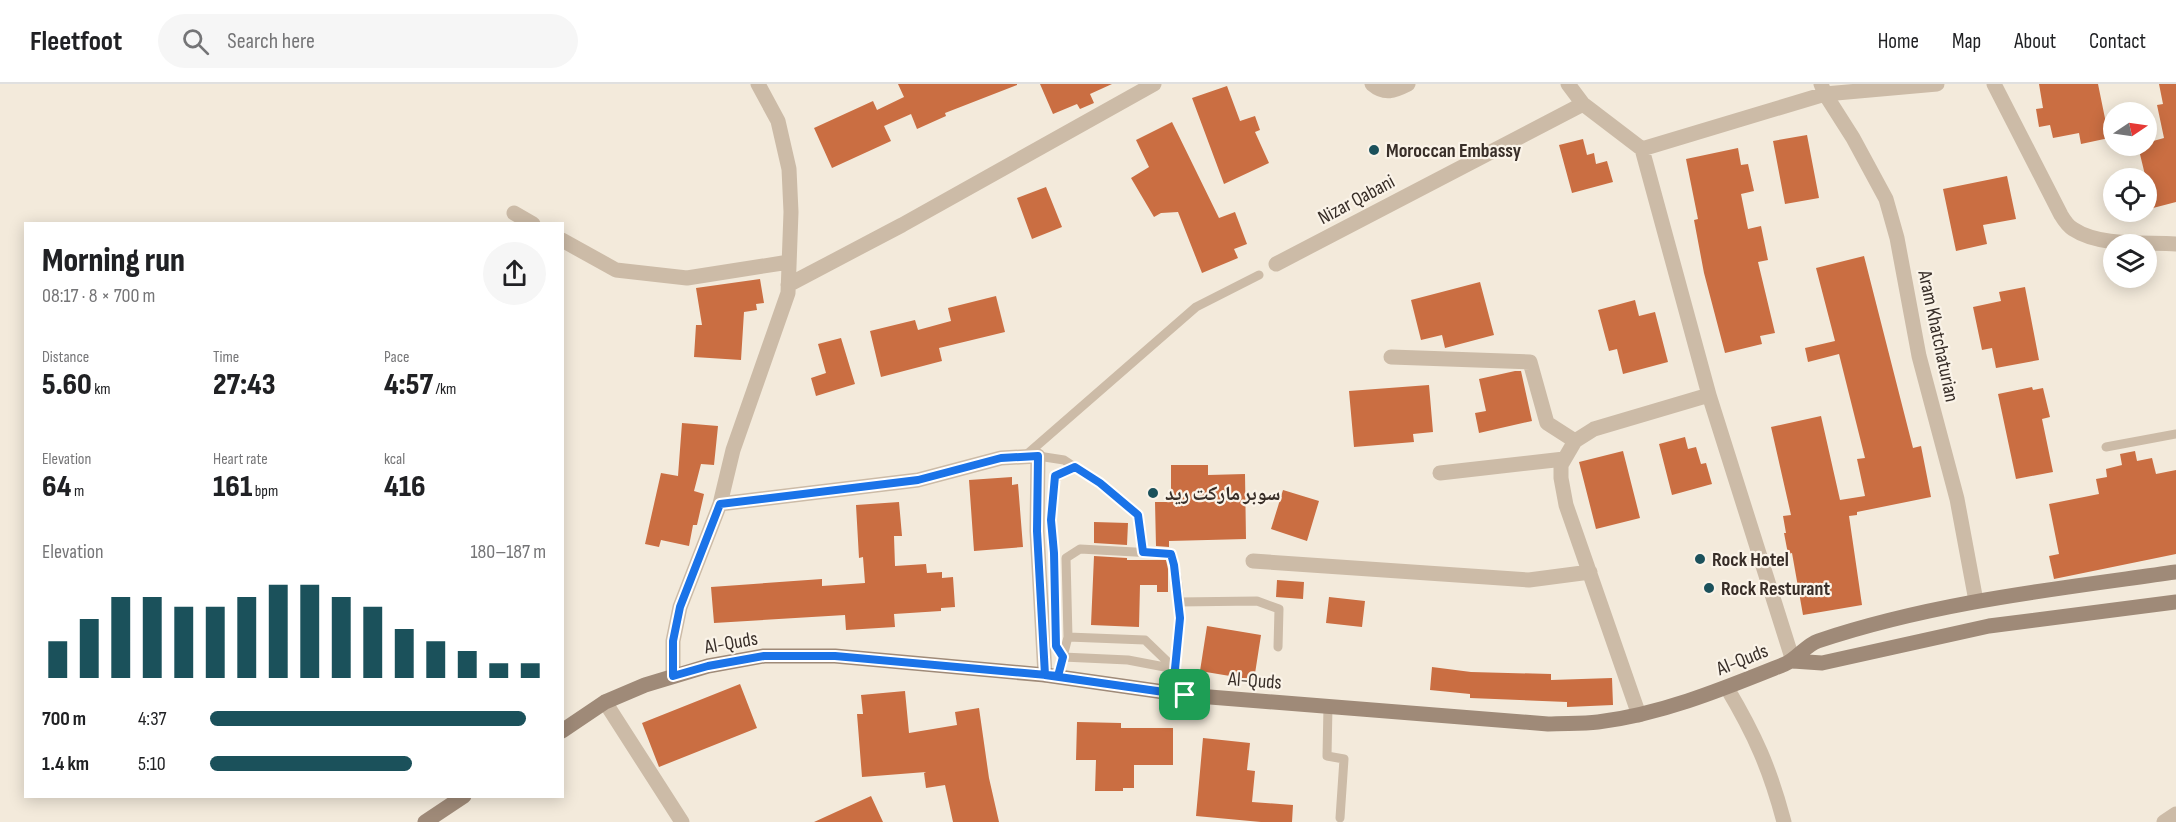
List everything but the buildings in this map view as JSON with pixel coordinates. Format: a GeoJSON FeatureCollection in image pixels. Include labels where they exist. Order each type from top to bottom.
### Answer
{"type":"FeatureCollection","features":[{"type":"Feature","properties":{"kind":"street"},"geometry":{"type":"LineString","coordinates":[[673,676],[673,641],[680,607],[720,504],[733,450],[788,293],[791,212],[789,169],[778,121],[758,84]]}},
{"type":"Feature","properties":{"kind":"street"},"geometry":{"type":"LineString","coordinates":[[788,285],[895,229],[1154,84]]}},
{"type":"Feature","properties":{"kind":"street"},"geometry":{"type":"LineString","coordinates":[[1372,84],[1387,92],[1408,84]]}},
{"type":"Feature","properties":{"kind":"street"},"geometry":{"type":"LineString","coordinates":[[1568,84],[1583,104],[1642,149],[1709,395],[1792,661]]}},
{"type":"Feature","properties":{"kind":"street"},"geometry":{"type":"LineString","coordinates":[[1642,149],[1823,89],[1937,84]]}},
{"type":"Feature","properties":{"kind":"street"},"geometry":{"type":"LineString","coordinates":[[1994,84],[2061,215],[2071,228],[2088,237],[2104,240],[2176,244]]}},
{"type":"Feature","properties":{"kind":"street","name":"Aram Khatchaturian"},"geometry":{"type":"LineString","coordinates":[[1823,89],[1886,199],[1897,238],[1919,356],[1957,499],[1976,602]]}},
{"type":"Feature","properties":{"kind":"street","name":"Nizar Qabani"},"geometry":{"type":"LineString","coordinates":[[1276,264],[1583,104]]}},
{"type":"Feature","properties":{"kind":"street"},"geometry":{"type":"LineString","coordinates":[[514,213],[530,222]]}},
{"type":"Feature","properties":{"kind":"street"},"geometry":{"type":"LineString","coordinates":[[564,241],[616,270],[687,278],[789,261]]}},
{"type":"Feature","properties":{"kind":"street"},"geometry":{"type":"LineString","coordinates":[[1391,357],[1530,362],[1547,423],[1575,441]]}},
{"type":"Feature","properties":{"kind":"street"},"geometry":{"type":"LineString","coordinates":[[1639,715],[1566,505],[1561,465],[1575,441],[1594,429],[1709,395]]}},
{"type":"Feature","properties":{"kind":"street"},"geometry":{"type":"LineString","coordinates":[[720,504],[918,480],[1001,458],[1031,457],[1052,676]]}},
{"type":"Feature","properties":{"kind":"street"},"geometry":{"type":"LineString","coordinates":[[1440,473],[1563,459]]}},
{"type":"Feature","properties":{"kind":"street"},"geometry":{"type":"LineString","coordinates":[[1253,561],[1529,580],[1590,573]]}},
{"type":"Feature","properties":{"kind":"street","name":"Al-Quds"},"geometry":{"type":"LineString","coordinates":[[564,730],[605,702],[673,676],[708,666],[764,656],[835,656],[1052,676],[1185,695],[1548,724],[1597,723],[1639,715],[1709,695],[1792,661],[1815,642],[1878,623],[1976,602],[2176,572]]}},
{"type":"Feature","properties":{"kind":"street","name":"Al-Quds"},"geometry":{"type":"LineString","coordinates":[[1792,661],[1822,663],[1989,626],[2176,602]]}},
{"type":"Feature","properties":{"kind":"street"},"geometry":{"type":"LineString","coordinates":[[1726,688],[1749,725],[1763,754],[1784,822]]}},
{"type":"Feature","properties":{"kind":"street"},"geometry":{"type":"LineString","coordinates":[[605,702],[682,822]]}},
{"type":"Feature","properties":{"kind":"street"},"geometry":{"type":"LineString","coordinates":[[425,822],[461,798]]}},
{"type":"Feature","properties":{"kind":"street"},"geometry":{"type":"LineString","coordinates":[[2164,822],[2176,814]]}},
{"type":"Feature","properties":{"kind":"lane"},"geometry":{"type":"LineString","coordinates":[[1031,457],[1196,307],[1259,275]]}},
{"type":"Feature","properties":{"kind":"lane"},"geometry":{"type":"LineString","coordinates":[[2106,447],[2176,434]]}},
{"type":"Feature","properties":{"kind":"lane"},"geometry":{"type":"LineString","coordinates":[[1031,457],[1064,460],[1100,483],[1138,515],[1143,552]]}},
{"type":"Feature","properties":{"kind":"lane"},"geometry":{"type":"LineString","coordinates":[[1063,657],[1056,646],[1051,520],[1055,476],[1075,467]]}},
{"type":"Feature","properties":{"kind":"lane"},"geometry":{"type":"LineString","coordinates":[[1054,560],[1066,558],[1080,549],[1171,554],[1180,618],[1175,669]]}},
{"type":"Feature","properties":{"kind":"lane"},"geometry":{"type":"LineString","coordinates":[[1052,676],[1063,657],[1068,637],[1066,558]]}},
{"type":"Feature","properties":{"kind":"lane"},"geometry":{"type":"LineString","coordinates":[[1179,602],[1257,601],[1279,609],[1278,646]]}},
{"type":"Feature","properties":{"kind":"lane"},"geometry":{"type":"LineString","coordinates":[[1068,637],[1145,640],[1175,669],[1185,695]]}},
{"type":"Feature","properties":{"kind":"lane"},"geometry":{"type":"LineString","coordinates":[[1063,657],[1128,660],[1175,669]]}},
{"type":"Feature","properties":{"kind":"lane"},"geometry":{"type":"LineString","coordinates":[[1328,706],[1327,756],[1344,759],[1340,818]]}},
{"type":"Feature","properties":{"kind":"place","name":"Moroccan Embassy"},"geometry":{"type":"Point","coordinates":[1374,150]}},
{"type":"Feature","properties":{"kind":"place","name":"سوبر ماركت ريد"},"geometry":{"type":"Point","coordinates":[1153,493]}},
{"type":"Feature","properties":{"kind":"place","name":"Rock Hotel"},"geometry":{"type":"Point","coordinates":[1700,559]}},
{"type":"Feature","properties":{"kind":"place","name":"Rock Resturant"},"geometry":{"type":"Point","coordinates":[1709,588]}},
{"type":"Feature","properties":{"kind":"route"},"geometry":{"type":"LineString","coordinates":[[1185,695],[1045,675],[1037,531],[1038,456],[1001,458],[918,480],[720,504],[680,607],[673,641],[673,676],[708,666],[764,656],[835,656],[1045,675],[1058,676],[1063,657],[1056,646],[1051,520],[1055,476],[1075,467],[1100,483],[1138,515],[1143,552],[1171,554],[1180,618],[1175,669],[1185,695]]}}]}
